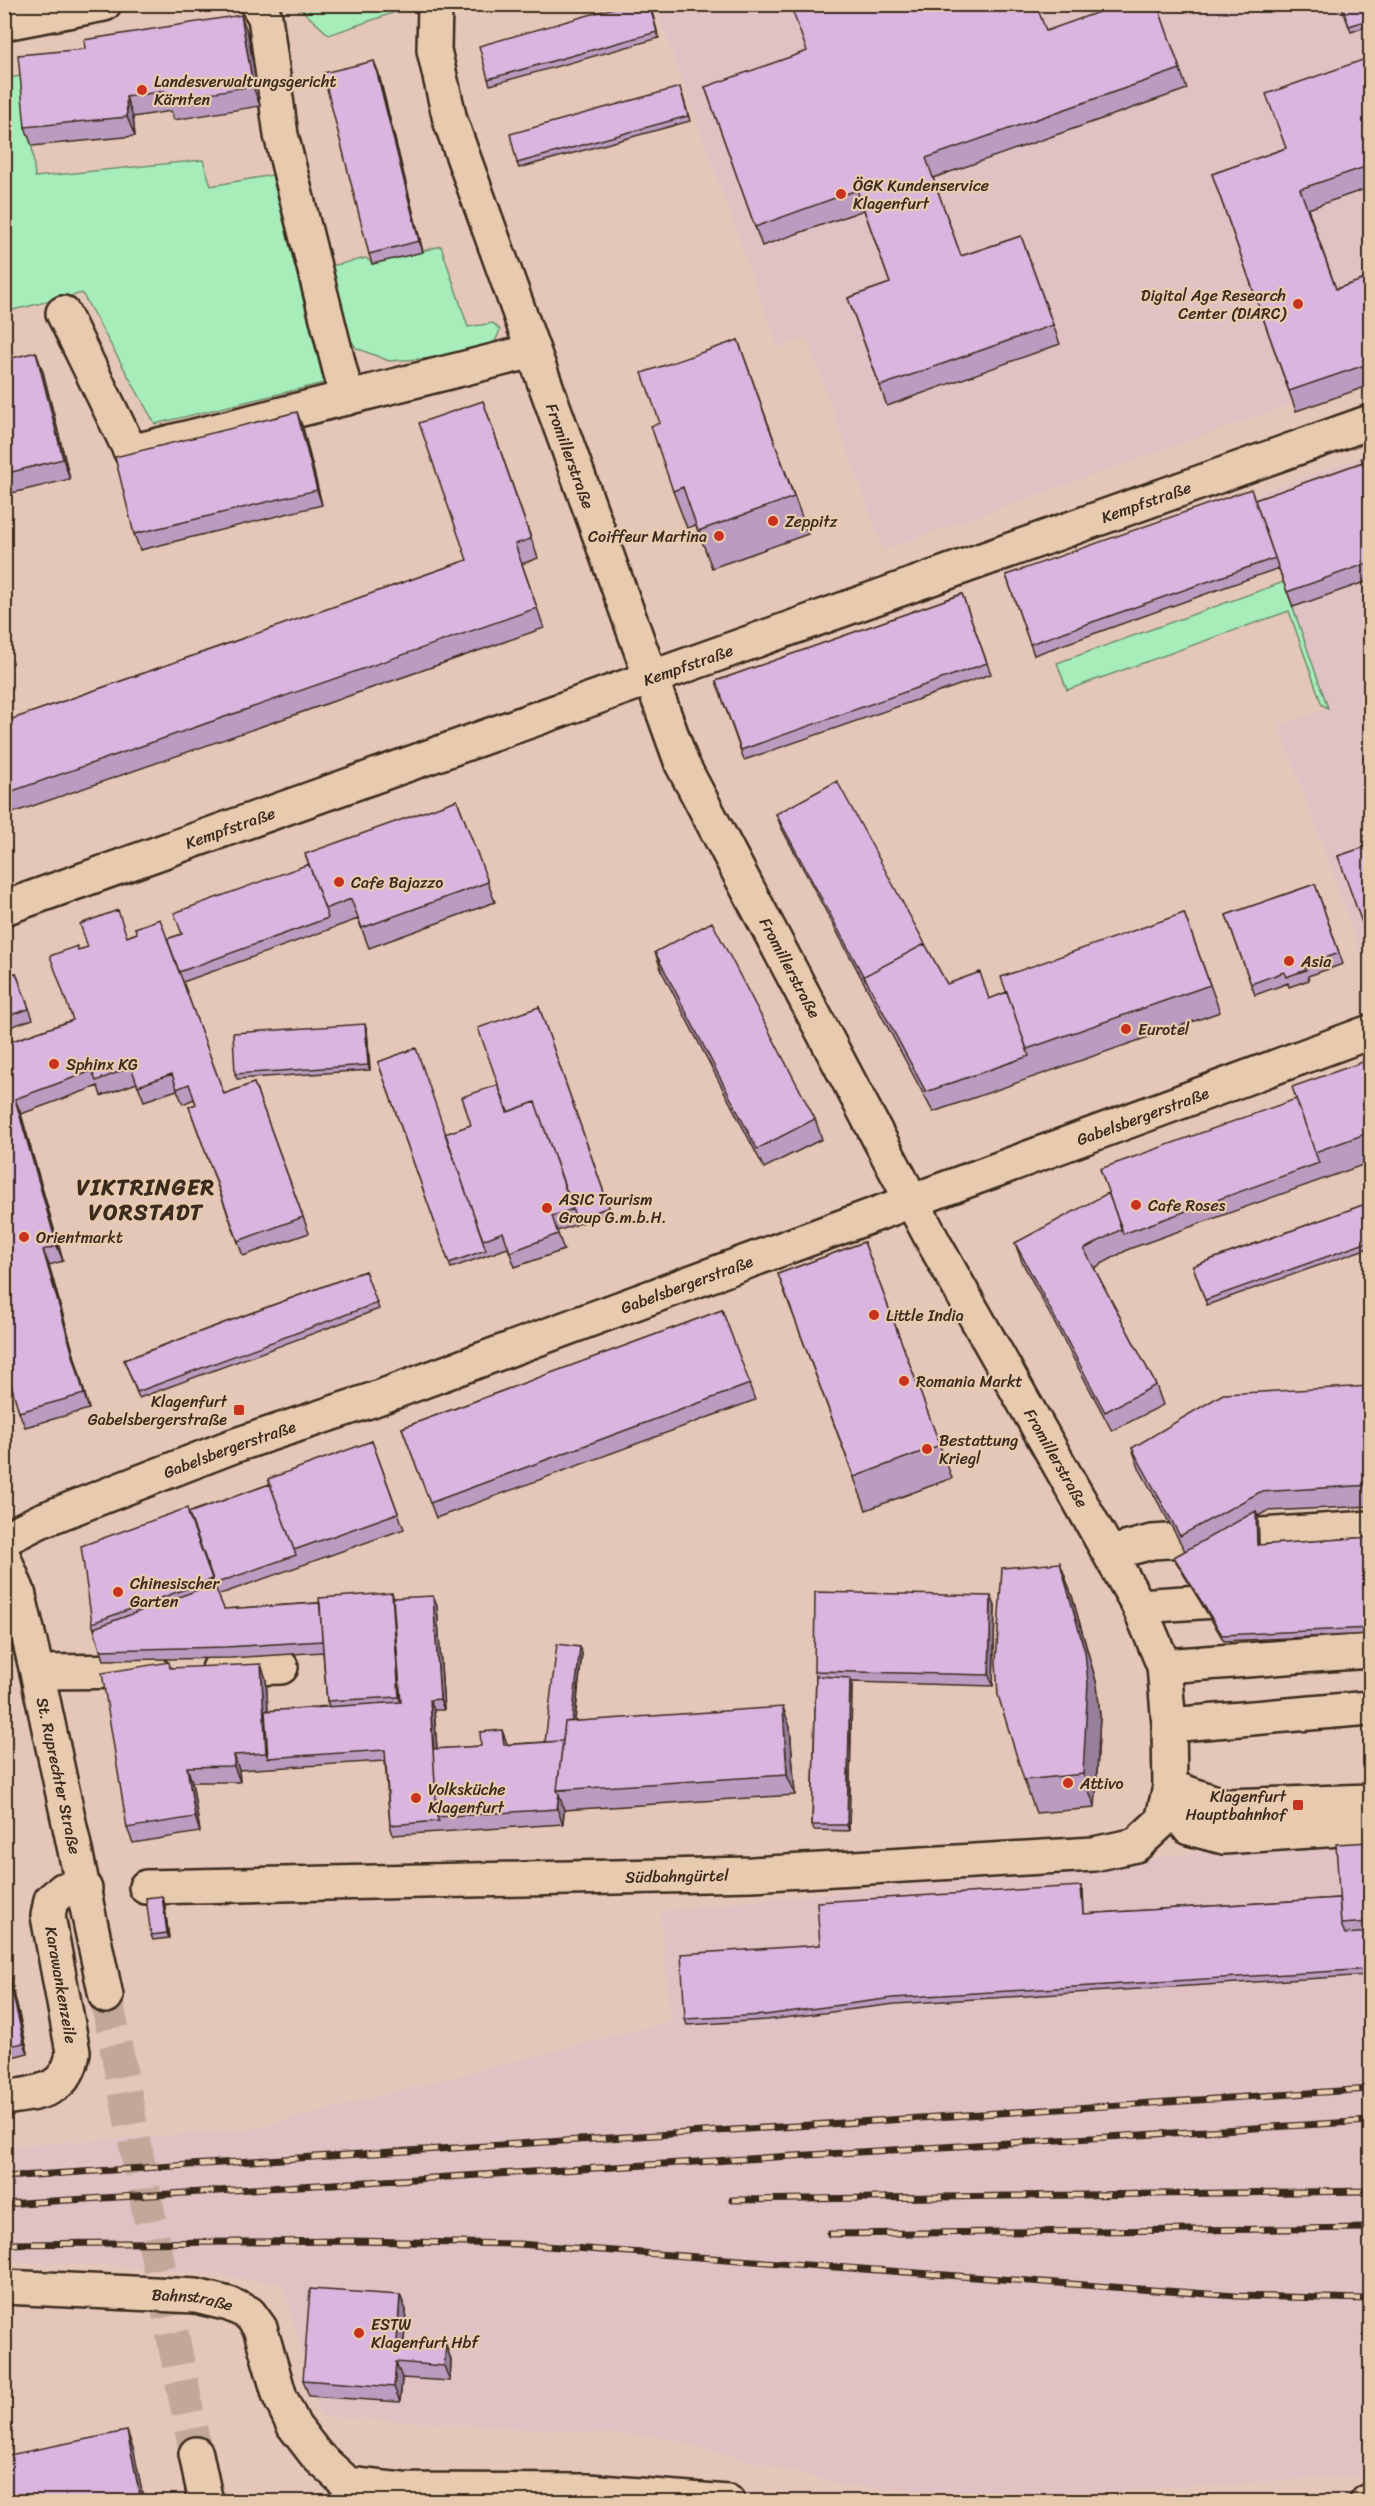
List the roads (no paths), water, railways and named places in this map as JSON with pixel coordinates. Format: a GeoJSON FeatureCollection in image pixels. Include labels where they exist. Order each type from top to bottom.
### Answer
{"type":"FeatureCollection","features":[{"type":"Feature","properties":{"kind":"street"},"geometry":{"type":"LineString","coordinates":[[4,23],[104,4]]}},
{"type":"Feature","properties":{"kind":"street"},"geometry":{"type":"LineString","coordinates":[[257,4],[265,17],[281,135],[347,398]]}},
{"type":"Feature","properties":{"kind":"street","name":"Fromillerstraße"},"geometry":{"type":"LineString","coordinates":[[435,4],[434,50],[450,120],[682,764],[912,1201],[1139,1605],[1164,1666],[1169,1725],[1170,1787]]}},
{"type":"Feature","properties":{"kind":"street"},"geometry":{"type":"LineString","coordinates":[[63,313],[131,452],[533,351]]}},
{"type":"Feature","properties":{"kind":"street","name":"Kempfstraße"},"geometry":{"type":"LineString","coordinates":[[4,908],[1371,422]]}},
{"type":"Feature","properties":{"kind":"street","name":"Gabelsbergerstraße"},"geometry":{"type":"LineString","coordinates":[[4,1539],[40,1521],[233,1446],[383,1395],[1371,1032]]}},
{"type":"Feature","properties":{"kind":"street"},"geometry":{"type":"LineString","coordinates":[[1110,1553],[1152,1542],[1371,1528]]}},
{"type":"Feature","properties":{"kind":"street","name":"St. Ruprechter Straße"},"geometry":{"type":"LineString","coordinates":[[4,1558],[18,1592],[37,1672],[106,1996]]}},
{"type":"Feature","properties":{"kind":"street"},"geometry":{"type":"LineString","coordinates":[[1139,1605],[1272,1598]]}},
{"type":"Feature","properties":{"kind":"street"},"geometry":{"type":"LineString","coordinates":[[1164,1666],[1371,1651]]}},
{"type":"Feature","properties":{"kind":"street"},"geometry":{"type":"LineString","coordinates":[[37,1672],[281,1667]]}},
{"type":"Feature","properties":{"kind":"street"},"geometry":{"type":"LineString","coordinates":[[1169,1725],[1371,1708]]}},
{"type":"Feature","properties":{"kind":"street"},"geometry":{"type":"LineString","coordinates":[[1170,1787],[1225,1806],[1371,1801]]}},
{"type":"Feature","properties":{"kind":"street"},"geometry":{"type":"LineString","coordinates":[[1170,1787],[1189,1828],[1224,1837],[1371,1827]]}},
{"type":"Feature","properties":{"kind":"street","name":"Südbahngürtel"},"geometry":{"type":"LineString","coordinates":[[146,1887],[752,1874],[1094,1854],[1136,1845],[1162,1821],[1170,1787]]}},
{"type":"Feature","properties":{"kind":"street","name":"Karawankenzeile"},"geometry":{"type":"LineString","coordinates":[[4,2098],[39,2093],[62,2081],[71,2068],[73,2052],[48,1916],[51,1900],[63,1890],[85,1889]]}},
{"type":"Feature","properties":{"kind":"street","name":"Bahnstraße"},"geometry":{"type":"LineString","coordinates":[[4,2287],[196,2296],[229,2304],[249,2313],[260,2328],[280,2397],[294,2426],[341,2493],[402,2490],[588,2491],[728,2502]]}},
{"type":"Feature","properties":{"kind":"street"},"geometry":{"type":"LineString","coordinates":[[196,2454],[206,2502]]}},
{"type":"Feature","properties":{"kind":"tunnel"},"geometry":{"type":"LineString","coordinates":[[106,1996],[196,2454]]}},
{"type":"Feature","properties":{"kind":"railway"},"geometry":{"type":"LineString","coordinates":[[4,2177],[1370,2089]]}},
{"type":"Feature","properties":{"kind":"railway"},"geometry":{"type":"LineString","coordinates":[[4,2204],[1370,2121]]}},
{"type":"Feature","properties":{"kind":"railway"},"geometry":{"type":"LineString","coordinates":[[732,2200],[1370,2191]]}},
{"type":"Feature","properties":{"kind":"railway"},"geometry":{"type":"LineString","coordinates":[[830,2234],[1370,2228]]}},
{"type":"Feature","properties":{"kind":"railway"},"geometry":{"type":"LineString","coordinates":[[4,2244],[353,2241],[518,2244],[1236,2296],[1370,2299]]}},
{"type":"Feature","properties":{"kind":"place","name":"Landesverwaltungsgericht Kärnten"},"geometry":{"type":"Point","coordinates":[142,90]}},
{"type":"Feature","properties":{"kind":"place","name":"ÖGK Kundenservice Klagenfurt"},"geometry":{"type":"Point","coordinates":[841,194]}},
{"type":"Feature","properties":{"kind":"place","name":"Digital Age Research Center (D!ARC)"},"geometry":{"type":"Point","coordinates":[1298,304]}},
{"type":"Feature","properties":{"kind":"place","name":"Zeppitz"},"geometry":{"type":"Point","coordinates":[773,521]}},
{"type":"Feature","properties":{"kind":"place","name":"Coiffeur Martina"},"geometry":{"type":"Point","coordinates":[719,536]}},
{"type":"Feature","properties":{"kind":"place","name":"Cafe Bajazzo"},"geometry":{"type":"Point","coordinates":[339,882]}},
{"type":"Feature","properties":{"kind":"place","name":"Asia"},"geometry":{"type":"Point","coordinates":[1289,961]}},
{"type":"Feature","properties":{"kind":"place","name":"Eurotel"},"geometry":{"type":"Point","coordinates":[1126,1029]}},
{"type":"Feature","properties":{"kind":"place","name":"Sphinx KG"},"geometry":{"type":"Point","coordinates":[54,1064]}},
{"type":"Feature","properties":{"kind":"place","name":"Cafe Roses"},"geometry":{"type":"Point","coordinates":[1136,1205]}},
{"type":"Feature","properties":{"kind":"place","name":"ASIC Tourism Group G.m.b.H."},"geometry":{"type":"Point","coordinates":[547,1208]}},
{"type":"Feature","properties":{"kind":"place","name":"Orientmarkt"},"geometry":{"type":"Point","coordinates":[24,1237]}},
{"type":"Feature","properties":{"kind":"place","name":"Little India"},"geometry":{"type":"Point","coordinates":[874,1315]}},
{"type":"Feature","properties":{"kind":"place","name":"Romania Markt"},"geometry":{"type":"Point","coordinates":[904,1381]}},
{"type":"Feature","properties":{"kind":"place","name":"Klagenfurt Gabelsbergerstraße"},"geometry":{"type":"Point","coordinates":[239,1410]}},
{"type":"Feature","properties":{"kind":"place","name":"Bestattung Kriegl"},"geometry":{"type":"Point","coordinates":[927,1449]}},
{"type":"Feature","properties":{"kind":"place","name":"Chinesischer Garten"},"geometry":{"type":"Point","coordinates":[118,1592]}},
{"type":"Feature","properties":{"kind":"place","name":"Attivo"},"geometry":{"type":"Point","coordinates":[1068,1783]}},
{"type":"Feature","properties":{"kind":"place","name":"Volksküche Klagenfurt"},"geometry":{"type":"Point","coordinates":[416,1798]}},
{"type":"Feature","properties":{"kind":"place","name":"Klagenfurt Hauptbahnhof"},"geometry":{"type":"Point","coordinates":[1298,1805]}},
{"type":"Feature","properties":{"kind":"place","name":"ESTW Klagenfurt Hbf"},"geometry":{"type":"Point","coordinates":[359,2333]}},
{"type":"Feature","properties":{"kind":"district","name":"VIKTRINGER VORSTADT"},"geometry":{"type":"Point","coordinates":[146,1200]}}]}
